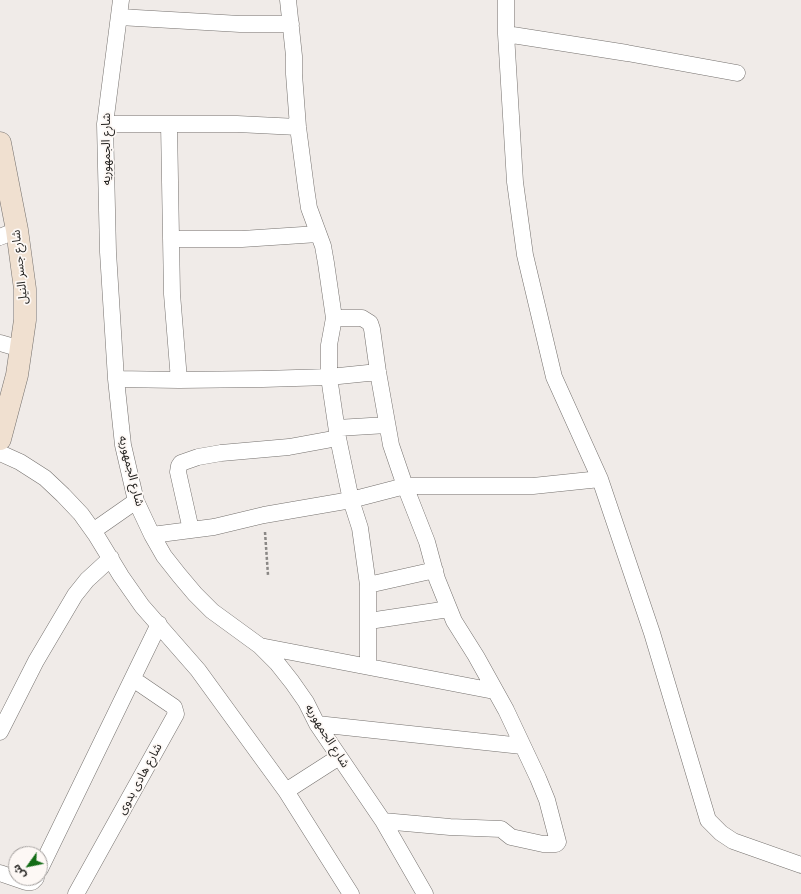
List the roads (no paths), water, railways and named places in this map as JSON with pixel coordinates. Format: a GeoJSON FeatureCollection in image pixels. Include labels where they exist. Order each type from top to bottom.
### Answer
{"type":"FeatureCollection","features":[{"type":"Feature","properties":{"kind":"street","name":"شارع الجمهوريه"},"geometry":{"type":"LineString","coordinates":[[121,0],[105,124],[108,252],[116,379],[123,445],[136,501],[164,556],[195,594],[212,610],[260,646],[277,663],[292,682],[306,702],[317,724],[382,820],[424,894]]}},
{"type":"Feature","properties":{"kind":"street"},"geometry":{"type":"LineString","coordinates":[[288,0],[298,127],[310,208],[326,263],[334,318],[329,345],[329,377],[351,500],[360,528],[368,585],[368,666]]}},
{"type":"Feature","properties":{"kind":"street"},"geometry":{"type":"LineString","coordinates":[[506,0],[506,34],[515,182],[525,255],[554,377],[600,479],[652,633],[703,809],[708,820],[721,833],[733,841],[801,865]]}},
{"type":"Feature","properties":{"kind":"street"},"geometry":{"type":"LineString","coordinates":[[119,17],[240,24],[291,24]]}},
{"type":"Feature","properties":{"kind":"street"},"geometry":{"type":"LineString","coordinates":[[506,34],[627,53],[737,73]]}},
{"type":"Feature","properties":{"kind":"street"},"geometry":{"type":"LineString","coordinates":[[105,124],[237,124],[298,127]]}},
{"type":"Feature","properties":{"kind":"street"},"geometry":{"type":"LineString","coordinates":[[170,124],[172,294],[179,380]]}},
{"type":"Feature","properties":{"kind":"street","name":"شارع جسر النيل"},"geometry":{"type":"LineString","coordinates":[[0,143],[8,233],[25,289],[25,320],[22,350],[17,375],[2,426]]}},
{"type":"Feature","properties":{"kind":"street"},"geometry":{"type":"LineString","coordinates":[[171,239],[242,238],[318,234]]}},
{"type":"Feature","properties":{"kind":"street"},"geometry":{"type":"LineString","coordinates":[[334,318],[362,318],[370,322],[391,445],[405,486],[425,536],[438,580],[454,621],[476,656],[494,691],[506,710],[538,778],[547,800],[558,838],[557,844],[543,844],[512,837],[501,829],[450,827],[382,820]]}},
{"type":"Feature","properties":{"kind":"street"},"geometry":{"type":"LineString","coordinates":[[0,343],[22,350]]}},
{"type":"Feature","properties":{"kind":"street"},"geometry":{"type":"LineString","coordinates":[[116,379],[179,380],[329,377],[378,372]]}},
{"type":"Feature","properties":{"kind":"street"},"geometry":{"type":"LineString","coordinates":[[191,530],[178,472],[181,462],[214,454],[289,447],[338,433],[387,425]]}},
{"type":"Feature","properties":{"kind":"street"},"geometry":{"type":"LineString","coordinates":[[0,453],[20,462],[45,478],[81,514],[142,606],[198,670],[286,791],[351,894]]}},
{"type":"Feature","properties":{"kind":"street"},"geometry":{"type":"LineString","coordinates":[[152,534],[214,527],[264,515],[351,500],[405,486],[533,486],[600,479]]}},
{"type":"Feature","properties":{"kind":"street"},"geometry":{"type":"LineString","coordinates":[[93,530],[136,501]]}},
{"type":"Feature","properties":{"kind":"street"},"geometry":{"type":"LineString","coordinates":[[0,732],[36,661],[71,601],[87,580],[110,558]]}},
{"type":"Feature","properties":{"kind":"street"},"geometry":{"type":"LineString","coordinates":[[368,585],[435,570]]}},
{"type":"Feature","properties":{"kind":"street"},"geometry":{"type":"LineString","coordinates":[[369,621],[450,609]]}},
{"type":"Feature","properties":{"kind":"street"},"geometry":{"type":"LineString","coordinates":[[48,853],[159,624]]}},
{"type":"Feature","properties":{"kind":"street"},"geometry":{"type":"LineString","coordinates":[[260,646],[494,691]]}},
{"type":"Feature","properties":{"kind":"street","name":"شارع هادى بدوى"},"geometry":{"type":"LineString","coordinates":[[76,894],[176,714],[176,709],[172,705],[133,679]]}},
{"type":"Feature","properties":{"kind":"street"},"geometry":{"type":"LineString","coordinates":[[317,724],[522,746]]}},
{"type":"Feature","properties":{"kind":"street"},"geometry":{"type":"LineString","coordinates":[[286,791],[339,757]]}}]}
